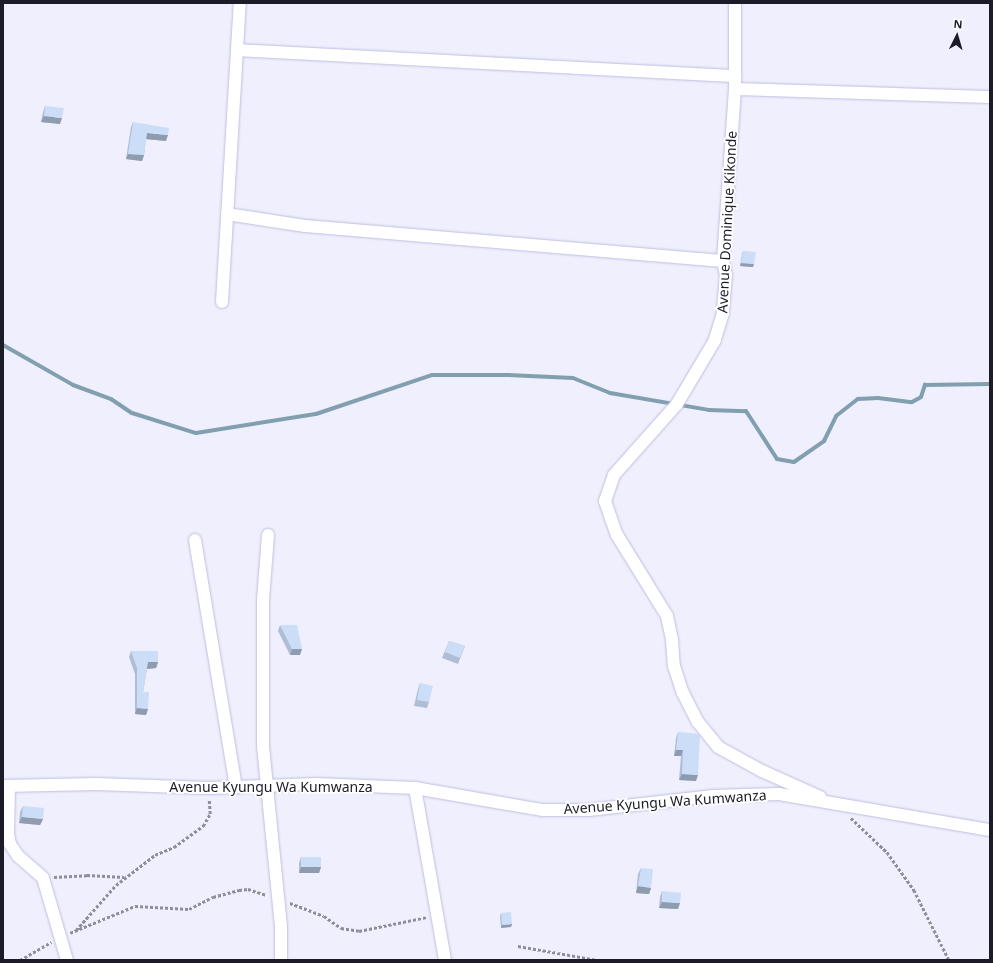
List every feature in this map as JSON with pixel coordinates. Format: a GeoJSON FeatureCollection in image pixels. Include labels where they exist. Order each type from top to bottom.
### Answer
{"type":"FeatureCollection","features":[{"type":"Feature","properties":{"kind":"street"},"geometry":{"type":"LineString","coordinates":[[222,302],[240,3]]}},
{"type":"Feature","properties":{"kind":"street","name":"Avenue Dominique Kikonde"},"geometry":{"type":"LineString","coordinates":[[735,3],[735,89],[723,261],[726,275],[723,313],[715,340],[677,404],[614,475],[605,501],[616,535],[667,616],[672,640],[674,666],[683,693],[698,722],[718,747],[762,771],[836,804]]}},
{"type":"Feature","properties":{"kind":"street"},"geometry":{"type":"LineString","coordinates":[[237,50],[735,76]]}},
{"type":"Feature","properties":{"kind":"street"},"geometry":{"type":"LineString","coordinates":[[735,89],[990,97]]}},
{"type":"Feature","properties":{"kind":"street"},"geometry":{"type":"LineString","coordinates":[[227,214],[305,226],[723,261]]}},
{"type":"Feature","properties":{"kind":"street"},"geometry":{"type":"LineString","coordinates":[[268,534],[263,600],[263,746],[278,899],[281,960]]}},
{"type":"Feature","properties":{"kind":"street"},"geometry":{"type":"LineString","coordinates":[[195,540],[236,788]]}},
{"type":"Feature","properties":{"kind":"street","name":"Avenue Kyungu Wa Kumwanza"},"geometry":{"type":"LineString","coordinates":[[6,786],[96,784],[209,788],[266,788],[316,784],[415,788],[543,810],[589,810],[747,793],[779,794],[990,830]]}},
{"type":"Feature","properties":{"kind":"street"},"geometry":{"type":"LineString","coordinates":[[6,786],[8,834],[10,844],[18,856],[43,878],[62,937],[67,960]]}},
{"type":"Feature","properties":{"kind":"street"},"geometry":{"type":"LineString","coordinates":[[415,788],[445,960]]}},
{"type":"Feature","properties":{"kind":"path"},"geometry":{"type":"LineString","coordinates":[[209,788],[210,814],[203,826],[174,847],[155,855],[116,885],[76,930],[135,906],[189,909],[213,897],[248,889],[324,916],[341,928],[359,931],[437,914]]}},
{"type":"Feature","properties":{"kind":"path"},"geometry":{"type":"LineString","coordinates":[[836,804],[886,852],[898,867],[919,898],[949,960]]}},
{"type":"Feature","properties":{"kind":"path"},"geometry":{"type":"LineString","coordinates":[[43,878],[87,875],[126,877]]}},
{"type":"Feature","properties":{"kind":"path"},"geometry":{"type":"LineString","coordinates":[[20,960],[62,937]]}},
{"type":"Feature","properties":{"kind":"path"},"geometry":{"type":"LineString","coordinates":[[518,946],[597,960]]}},
{"type":"Feature","properties":{"kind":"building"},"geometry":{"type":"Polygon","coordinates":[[[45,106],[64,108],[62,118],[44,116],[45,106]]]}},
{"type":"Feature","properties":{"kind":"building"},"geometry":{"type":"Polygon","coordinates":[[[133,122],[169,128],[168,135],[147,133],[144,155],[128,154],[133,122]]]}},
{"type":"Feature","properties":{"kind":"building"},"geometry":{"type":"Polygon","coordinates":[[[743,251],[756,252],[754,264],[741,263],[743,251]]]}},
{"type":"Feature","properties":{"kind":"building"},"geometry":{"type":"Polygon","coordinates":[[[280,625],[297,625],[302,649],[292,649],[280,625]]]}},
{"type":"Feature","properties":{"kind":"building"},"geometry":{"type":"Polygon","coordinates":[[[449,641],[465,646],[460,658],[445,652],[449,641]]]}},
{"type":"Feature","properties":{"kind":"building"},"geometry":{"type":"Polygon","coordinates":[[[131,651],[158,651],[158,662],[148,662],[143,692],[149,692],[148,709],[137,708],[137,668],[131,651]]]}},
{"type":"Feature","properties":{"kind":"building"},"geometry":{"type":"Polygon","coordinates":[[[420,683],[433,686],[429,702],[417,700],[420,683]]]}},
{"type":"Feature","properties":{"kind":"building"},"geometry":{"type":"Polygon","coordinates":[[[678,732],[700,734],[698,775],[682,774],[683,750],[676,750],[678,732]]]}},
{"type":"Feature","properties":{"kind":"building"},"geometry":{"type":"Polygon","coordinates":[[[23,806],[44,808],[43,819],[22,817],[23,806]]]}},
{"type":"Feature","properties":{"kind":"building"},"geometry":{"type":"Polygon","coordinates":[[[301,857],[321,857],[321,867],[301,867],[301,857]]]}},
{"type":"Feature","properties":{"kind":"building"},"geometry":{"type":"Polygon","coordinates":[[[641,868],[653,869],[651,888],[638,886],[641,868]]]}},
{"type":"Feature","properties":{"kind":"building"},"geometry":{"type":"Polygon","coordinates":[[[662,891],[681,893],[680,903],[662,902],[662,891]]]}},
{"type":"Feature","properties":{"kind":"building"},"geometry":{"type":"Polygon","coordinates":[[[511,912],[512,924],[502,925],[501,913],[511,912]]]}},
{"type":"Feature","properties":{"kind":"waterway"},"geometry":{"type":"LineString","coordinates":[[3,345],[73,385],[111,399],[132,413],[196,433],[316,414],[432,375],[508,375],[573,378],[610,393],[709,410],[746,411],[777,459],[794,462],[824,441],[836,416],[858,399],[878,398],[912,402],[921,397],[925,385],[990,384]]}}]}
